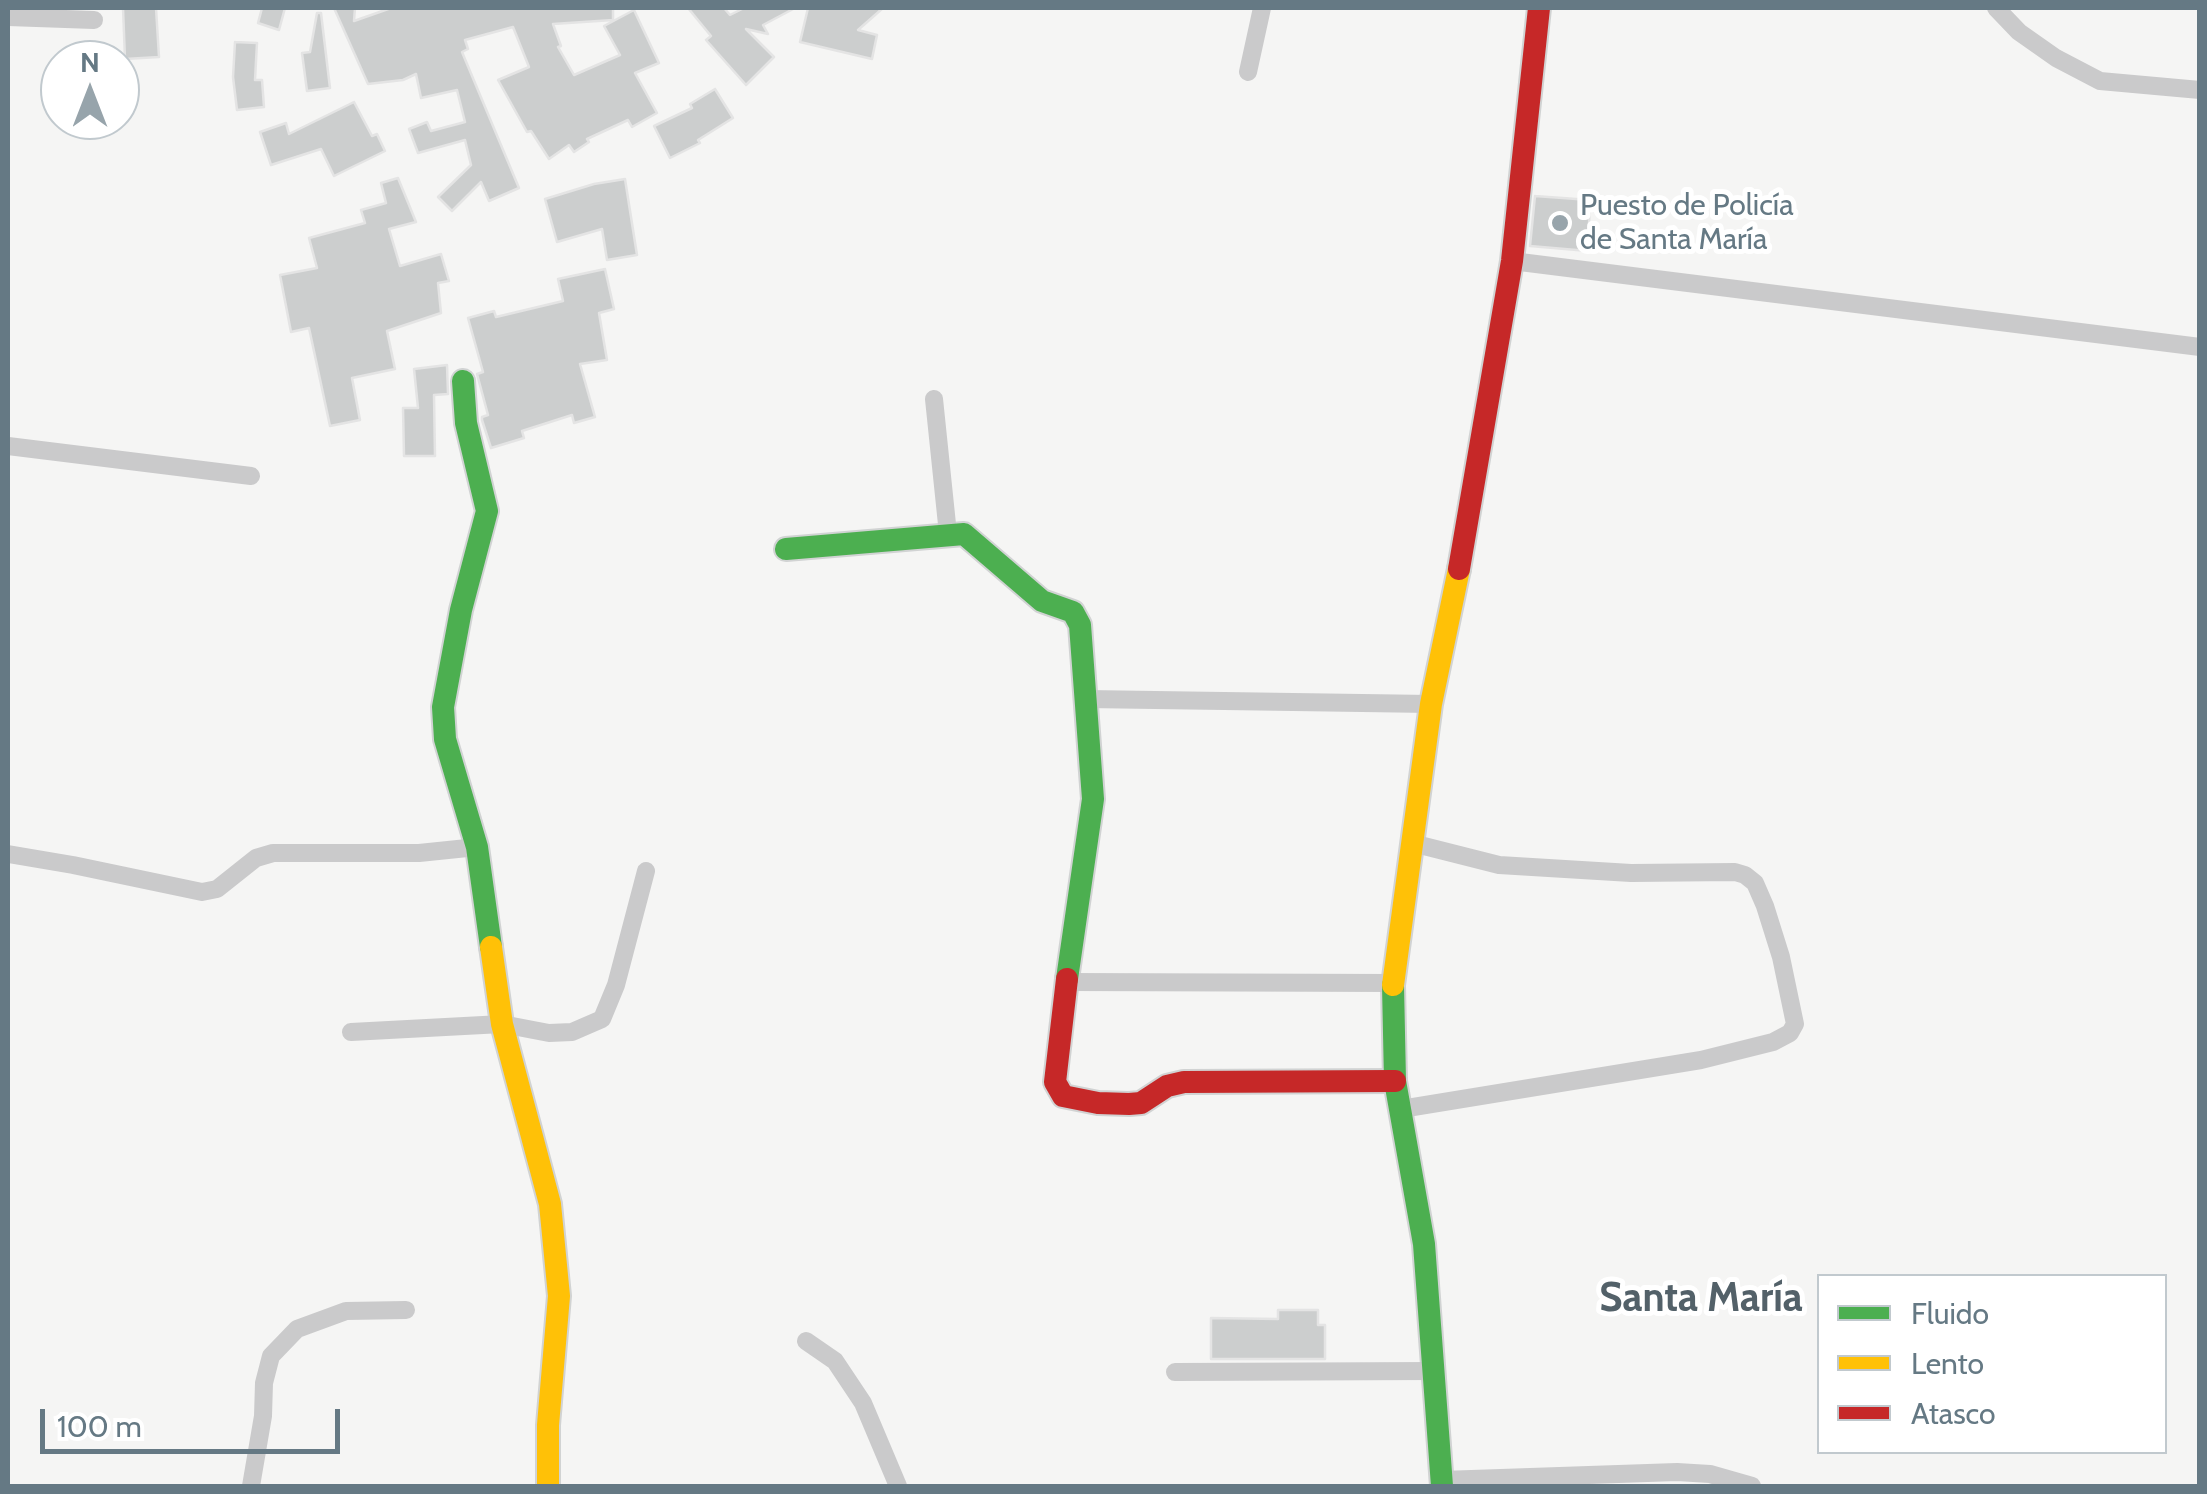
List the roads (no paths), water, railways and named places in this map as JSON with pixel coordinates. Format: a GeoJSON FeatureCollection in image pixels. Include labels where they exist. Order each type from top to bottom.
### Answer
{"type":"FeatureCollection","features":[{"type":"Feature","properties":{"kind":"street"},"geometry":{"type":"LineString","coordinates":[[1248,72],[1262,8]]}},
{"type":"Feature","properties":{"kind":"street"},"geometry":{"type":"LineString","coordinates":[[1539,8],[1512,261],[1456,590],[1431,704],[1393,982],[1395,1081],[1424,1244],[1442,1483],[1677,1472],[1710,1474],[1752,1486]]}},
{"type":"Feature","properties":{"kind":"street"},"geometry":{"type":"LineString","coordinates":[[1996,8],[2019,32],[2056,58],[2100,80],[2200,90]]}},
{"type":"Feature","properties":{"kind":"street"},"geometry":{"type":"LineString","coordinates":[[8,17],[94,20]]}},
{"type":"Feature","properties":{"kind":"street"},"geometry":{"type":"LineString","coordinates":[[1512,261],[2200,347]]}},
{"type":"Feature","properties":{"kind":"street"},"geometry":{"type":"LineString","coordinates":[[463,381],[466,423],[488,511],[461,610],[443,706],[445,739],[477,846],[502,1024],[550,1204],[558,1327],[548,1425],[548,1486]]}},
{"type":"Feature","properties":{"kind":"street"},"geometry":{"type":"LineString","coordinates":[[934,399],[948,534]]}},
{"type":"Feature","properties":{"kind":"street"},"geometry":{"type":"LineString","coordinates":[[8,446],[251,476]]}},
{"type":"Feature","properties":{"kind":"street"},"geometry":{"type":"LineString","coordinates":[[786,548],[863,545],[964,534],[1032,593],[1073,612],[1080,625],[1092,799],[1059,1030],[1055,1082],[1064,1096],[1128,1104],[1141,1103],[1167,1086],[1184,1082],[1395,1081]]}},
{"type":"Feature","properties":{"kind":"street"},"geometry":{"type":"LineString","coordinates":[[1086,699],[1431,704]]}},
{"type":"Feature","properties":{"kind":"street"},"geometry":{"type":"LineString","coordinates":[[1400,1109],[1701,1060],[1774,1042],[1790,1034],[1795,1024],[1765,906],[1755,883],[1746,875],[1631,874],[1500,864],[1412,843]]}},
{"type":"Feature","properties":{"kind":"street"},"geometry":{"type":"LineString","coordinates":[[8,854],[202,892],[218,890],[256,858],[273,853],[418,853],[477,846]]}},
{"type":"Feature","properties":{"kind":"street"},"geometry":{"type":"LineString","coordinates":[[351,1032],[502,1024],[549,1033],[572,1032],[602,1018],[616,984],[646,872]]}},
{"type":"Feature","properties":{"kind":"street"},"geometry":{"type":"LineString","coordinates":[[1068,982],[1393,982]]}},
{"type":"Feature","properties":{"kind":"street"},"geometry":{"type":"LineString","coordinates":[[251,1486],[271,1356],[296,1329],[346,1311],[406,1310]]}},
{"type":"Feature","properties":{"kind":"street"},"geometry":{"type":"LineString","coordinates":[[806,1342],[835,1361],[862,1403],[898,1486]]}},
{"type":"Feature","properties":{"kind":"street"},"geometry":{"type":"LineString","coordinates":[[1175,1372],[1434,1372]]}},
{"type":"Feature","properties":{"kind":"place","name":"Puesto de Policía de Santa María"},"geometry":{"type":"Point","coordinates":[1560,223]}},
{"type":"Feature","properties":{"kind":"district","name":"Santa María"},"geometry":{"type":"Point","coordinates":[1701,1299]}}]}
